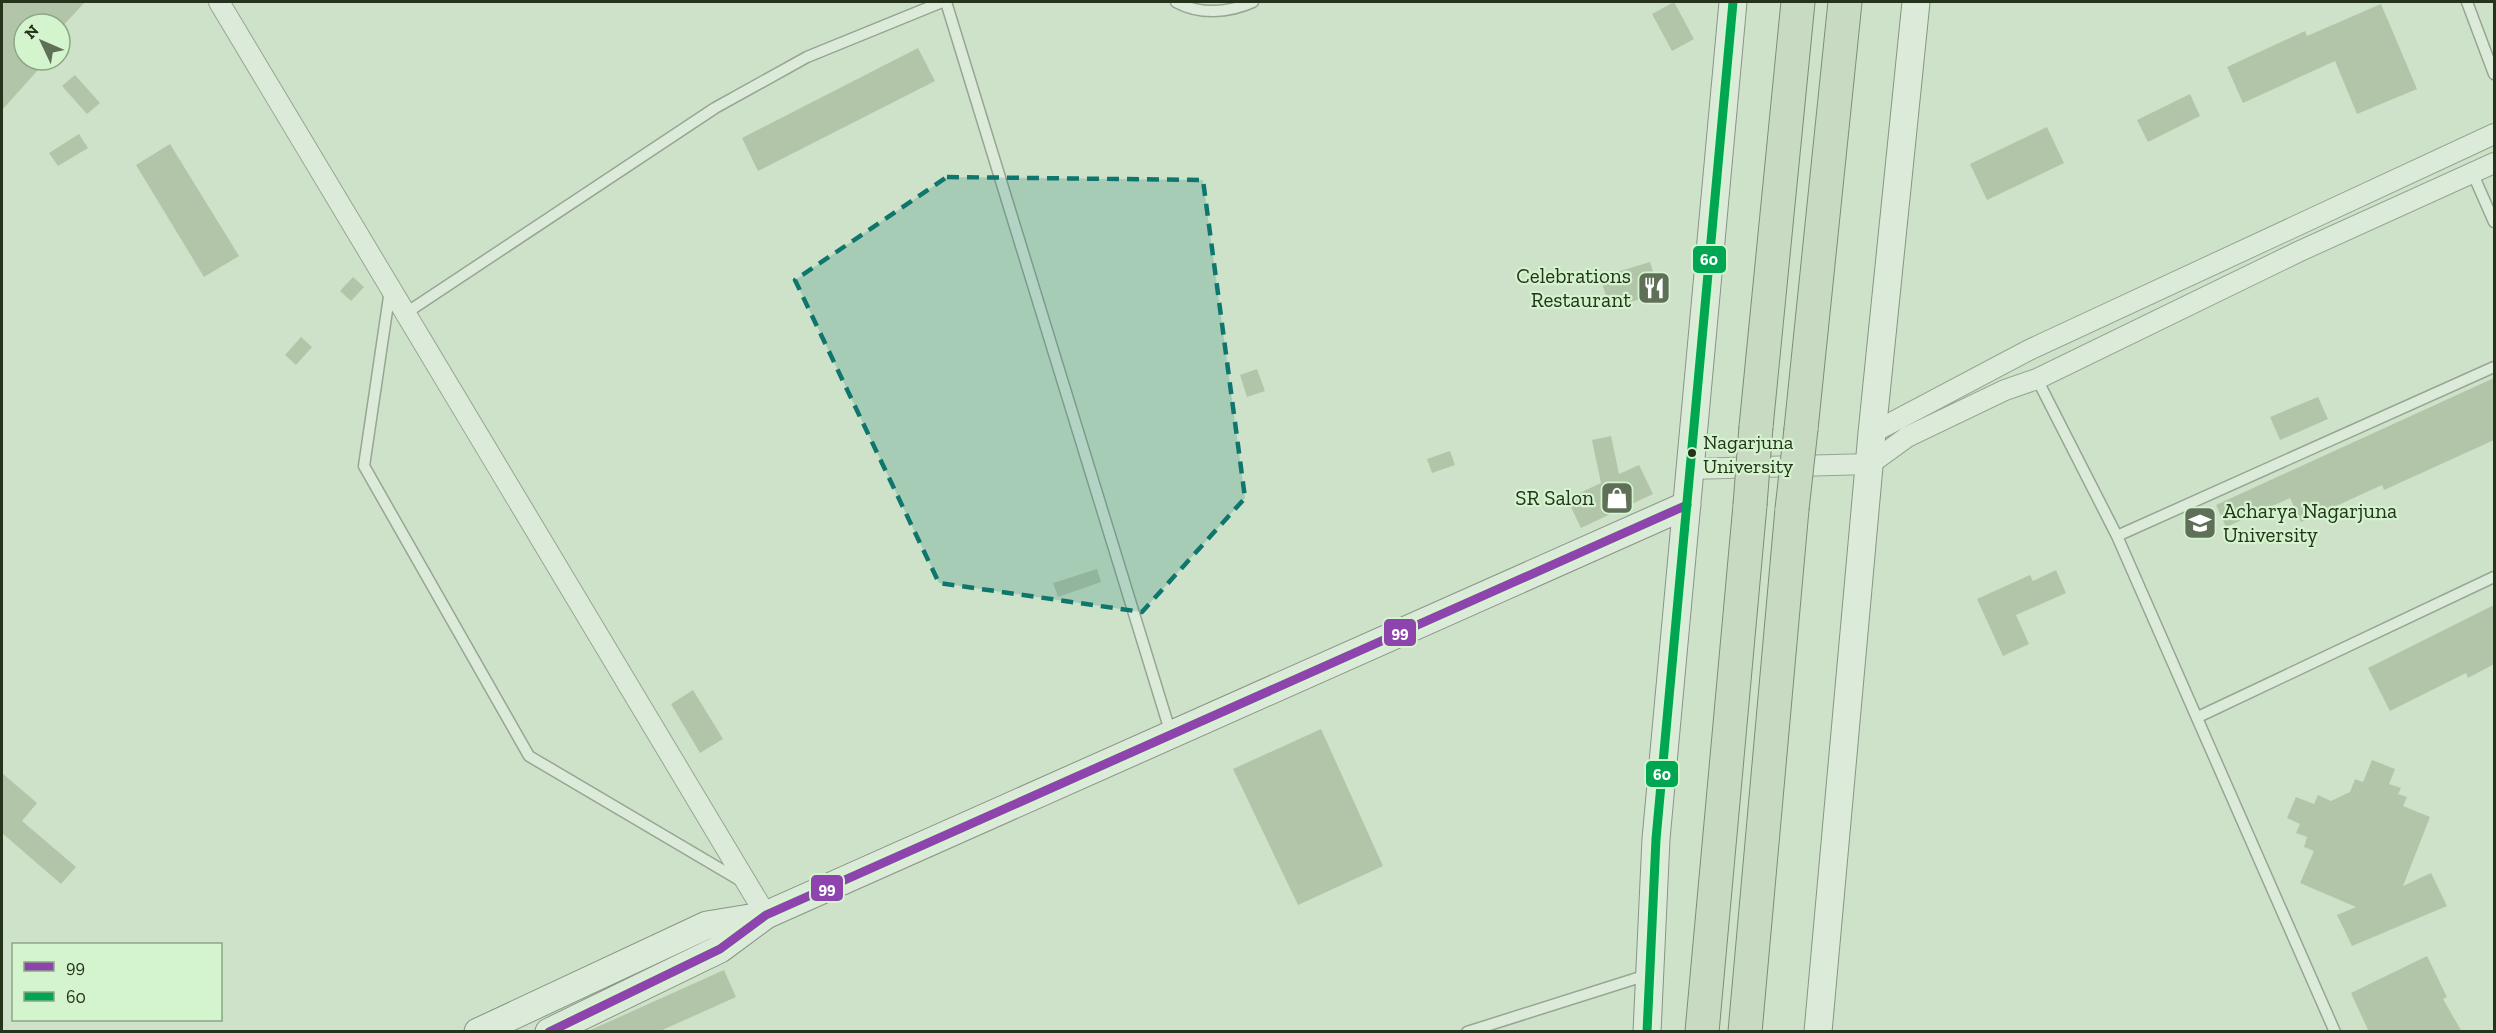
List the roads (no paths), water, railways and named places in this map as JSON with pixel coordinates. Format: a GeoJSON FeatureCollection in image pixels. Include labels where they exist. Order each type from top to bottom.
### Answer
{"type":"FeatureCollection","features":[{"type":"Feature","properties":{"kind":"highway"},"geometry":{"type":"LineString","coordinates":[[1702,1032],[1756,427],[1798,2]]}},
{"type":"Feature","properties":{"kind":"highway"},"geometry":{"type":"LineString","coordinates":[[1745,1032],[1792,509],[1845,2]]}},
{"type":"Feature","properties":{"kind":"main road"},"geometry":{"type":"LineString","coordinates":[[1647,1032],[1656,839],[1733,2]]}},
{"type":"Feature","properties":{"kind":"main road"},"geometry":{"type":"LineString","coordinates":[[1818,1032],[1872,433],[1916,2]]}},
{"type":"Feature","properties":{"kind":"main road"},"geometry":{"type":"LineString","coordinates":[[549,1032],[720,950],[766,915],[1687,505]]}},
{"type":"Feature","properties":{"kind":"main road"},"geometry":{"type":"LineString","coordinates":[[478,1032],[707,925],[766,915]]}},
{"type":"Feature","properties":{"kind":"street"},"geometry":{"type":"LineString","coordinates":[[219,2],[766,915]]}},
{"type":"Feature","properties":{"kind":"street"},"geometry":{"type":"LineString","coordinates":[[1872,433],[2029,350],[2494,134]]}},
{"type":"Feature","properties":{"kind":"street"},"geometry":{"type":"LineString","coordinates":[[1690,469],[1870,464],[1906,437],[2005,390],[2037,379],[2300,251],[2494,163]]}},
{"type":"Feature","properties":{"kind":"lane"},"geometry":{"type":"LineString","coordinates":[[406,313],[714,108],[807,57],[944,2],[1171,735]]}},
{"type":"Feature","properties":{"kind":"lane"},"geometry":{"type":"LineString","coordinates":[[1176,2],[1196,10],[1215,12],[1242,7],[1253,2]]}},
{"type":"Feature","properties":{"kind":"lane"},"geometry":{"type":"LineString","coordinates":[[2467,2],[2494,74]]}},
{"type":"Feature","properties":{"kind":"lane"},"geometry":{"type":"LineString","coordinates":[[2472,172],[2494,222]]}},
{"type":"Feature","properties":{"kind":"lane"},"geometry":{"type":"LineString","coordinates":[[390,286],[364,466],[529,756],[749,886]]}},
{"type":"Feature","properties":{"kind":"lane"},"geometry":{"type":"LineString","coordinates":[[2117,536],[2494,367]]}},
{"type":"Feature","properties":{"kind":"lane"},"geometry":{"type":"LineString","coordinates":[[2037,379],[2117,536],[2335,1032]]}},
{"type":"Feature","properties":{"kind":"lane"},"geometry":{"type":"LineString","coordinates":[[2198,717],[2494,577]]}},
{"type":"Feature","properties":{"kind":"lane"},"geometry":{"type":"LineString","coordinates":[[1467,1032],[1650,974]]}},
{"type":"Feature","properties":{"kind":"place","name":"Celebrations Restaurant"},"geometry":{"type":"Point","coordinates":[1654,288]}},
{"type":"Feature","properties":{"kind":"place","name":"Nagarjuna University"},"geometry":{"type":"Point","coordinates":[1692,453]}},
{"type":"Feature","properties":{"kind":"place","name":"SR Salon"},"geometry":{"type":"Point","coordinates":[1617,498]}},
{"type":"Feature","properties":{"kind":"place","name":"Acharya Nagarjuna University"},"geometry":{"type":"Point","coordinates":[2200,523]}}]}
